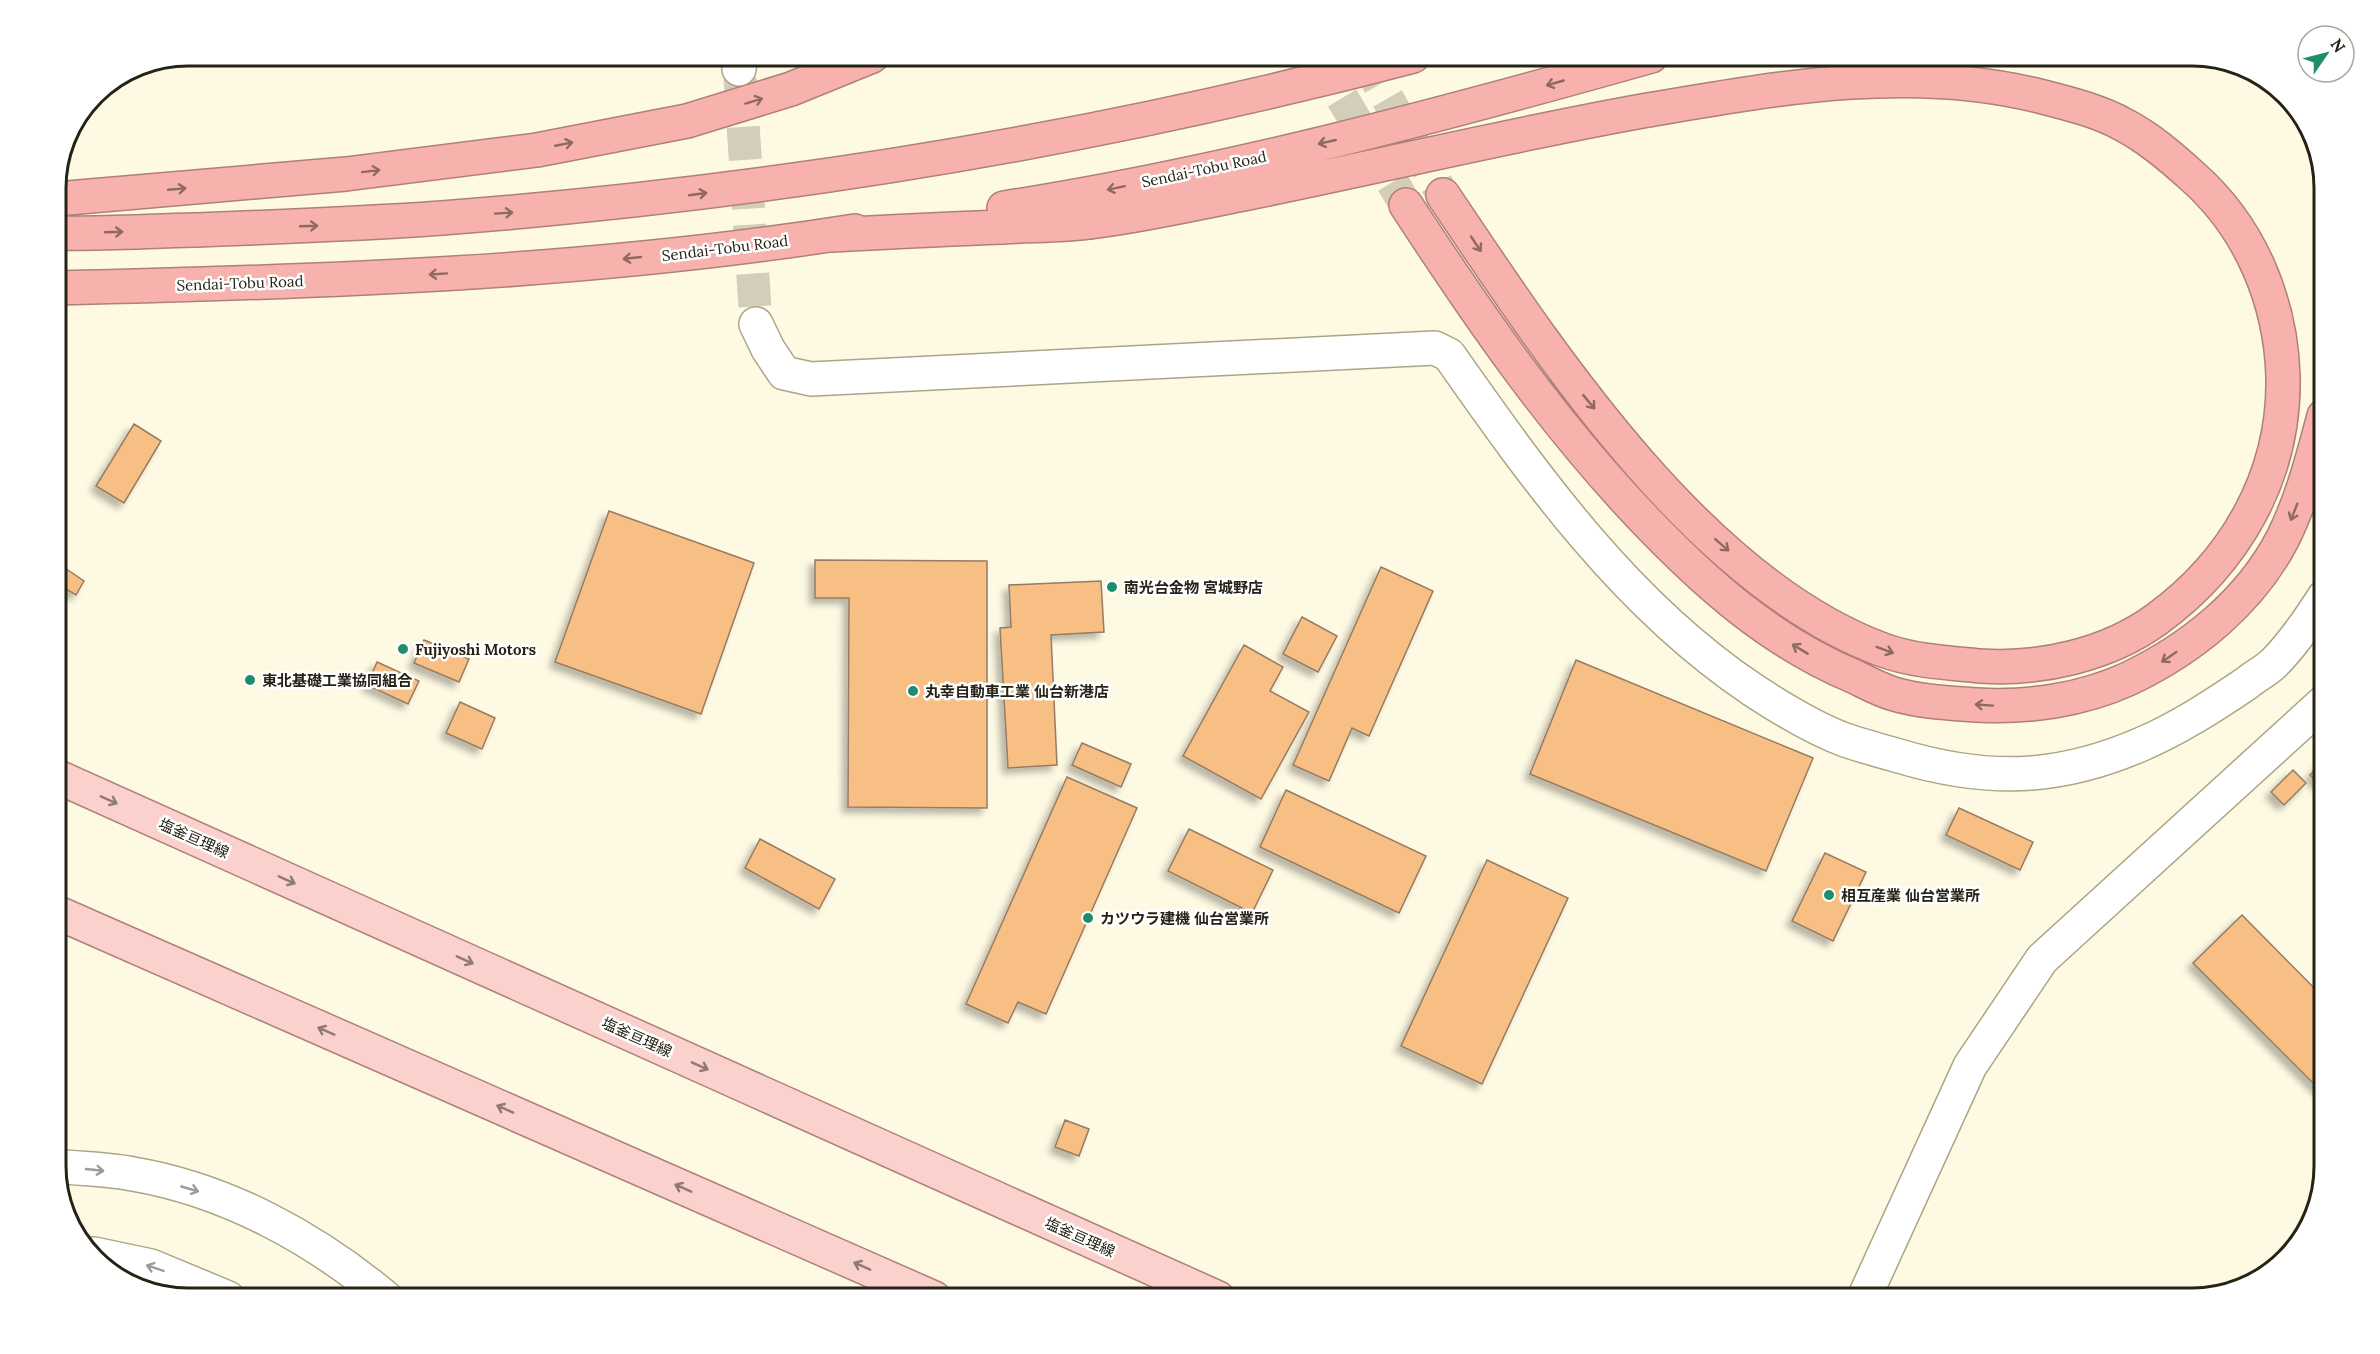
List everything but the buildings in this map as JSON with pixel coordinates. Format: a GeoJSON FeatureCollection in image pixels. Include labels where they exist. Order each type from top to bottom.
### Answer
{"type":"FeatureCollection","features":[{"type":"Feature","properties":{"kind":"highway"},"geometry":{"type":"LineString","coordinates":[[66,198],[346,174],[537,150],[687,121],[792,89],[848,66]]}},
{"type":"Feature","properties":{"kind":"highway"},"geometry":{"type":"LineString","coordinates":[[66,233],[346,225],[548,210],[688,195],[821,177],[1054,137],[1376,66]]}},
{"type":"Feature","properties":{"kind":"highway","name":"Sendai-Tobu Road"},"geometry":{"type":"LineString","coordinates":[[66,288],[366,279],[558,266],[832,235],[1071,198],[1384,129],[1614,66]]}},
{"type":"Feature","properties":{"kind":"highway"},"geometry":{"type":"LineString","coordinates":[[832,235],[1086,223],[1241,195],[1549,128],[1783,88],[1872,81],[1950,80],[2004,88],[2073,105],[2120,122],[2164,151],[2206,188],[2243,233],[2267,286],[2282,343],[2283,399],[2276,449],[2257,503],[2230,550],[2183,600],[2142,630],[2098,650],[2050,662],[2004,667],[1954,664],[1887,652],[1826,623],[1761,579],[1690,516],[1645,468],[1576,387],[1516,304],[1443,195]]}},
{"type":"Feature","properties":{"kind":"highway"},"geometry":{"type":"LineString","coordinates":[[1406,205],[1522,375],[1623,496],[1696,573],[1770,631],[1824,664],[1893,694],[1946,703],[2002,707],[2057,701],[2109,688],[2163,662],[2206,631],[2249,589],[2283,539],[2308,476],[2314,454]]}},
{"type":"Feature","properties":{"kind":"main road","name":"塩釜亘理線"},"geometry":{"type":"LineString","coordinates":[[66,781],[1194,1288]]}},
{"type":"Feature","properties":{"kind":"main road"},"geometry":{"type":"LineString","coordinates":[[66,916],[909,1288]]}},
{"type":"Feature","properties":{"kind":"street"},"geometry":{"type":"LineString","coordinates":[[756,324],[768,349],[784,373],[812,379],[1435,348],[1449,355],[1536,475],[1595,548],[1651,609],[1694,646],[1720,668],[1784,711],[1844,740],[1926,764],[2001,775],[2058,772],[2112,757],[2160,737],[2216,704],[2273,664],[2314,610]]}},
{"type":"Feature","properties":{"kind":"street"},"geometry":{"type":"LineString","coordinates":[[1869,1288],[1970,1066],[2042,958],[2314,711]]}},
{"type":"Feature","properties":{"kind":"street"},"geometry":{"type":"LineString","coordinates":[[66,1167],[134,1174],[196,1191],[262,1214],[371,1288]]}},
{"type":"Feature","properties":{"kind":"street"},"geometry":{"type":"LineString","coordinates":[[107,1257],[152,1266],[203,1288]]}},
{"type":"Feature","properties":{"kind":"tunnel"},"geometry":{"type":"LineString","coordinates":[[1323,66],[1406,205]]}},
{"type":"Feature","properties":{"kind":"tunnel"},"geometry":{"type":"LineString","coordinates":[[1369,66],[1443,195]]}},
{"type":"Feature","properties":{"kind":"tunnel"},"geometry":{"type":"LineString","coordinates":[[740,78],[756,324]]}},
{"type":"Feature","properties":{"kind":"place","name":"南光台金物 宮城野店"},"geometry":{"type":"Point","coordinates":[1112,587]}},
{"type":"Feature","properties":{"kind":"place","name":"Fujiyoshi Motors"},"geometry":{"type":"Point","coordinates":[403,649]}},
{"type":"Feature","properties":{"kind":"place","name":"東北基礎工業協同組合"},"geometry":{"type":"Point","coordinates":[250,680]}},
{"type":"Feature","properties":{"kind":"place","name":"丸幸自動車工業 仙台新港店"},"geometry":{"type":"Point","coordinates":[913,691]}},
{"type":"Feature","properties":{"kind":"place","name":"相互産業 仙台営業所"},"geometry":{"type":"Point","coordinates":[1829,895]}},
{"type":"Feature","properties":{"kind":"place","name":"カツウラ建機 仙台営業所"},"geometry":{"type":"Point","coordinates":[1088,918]}}]}
